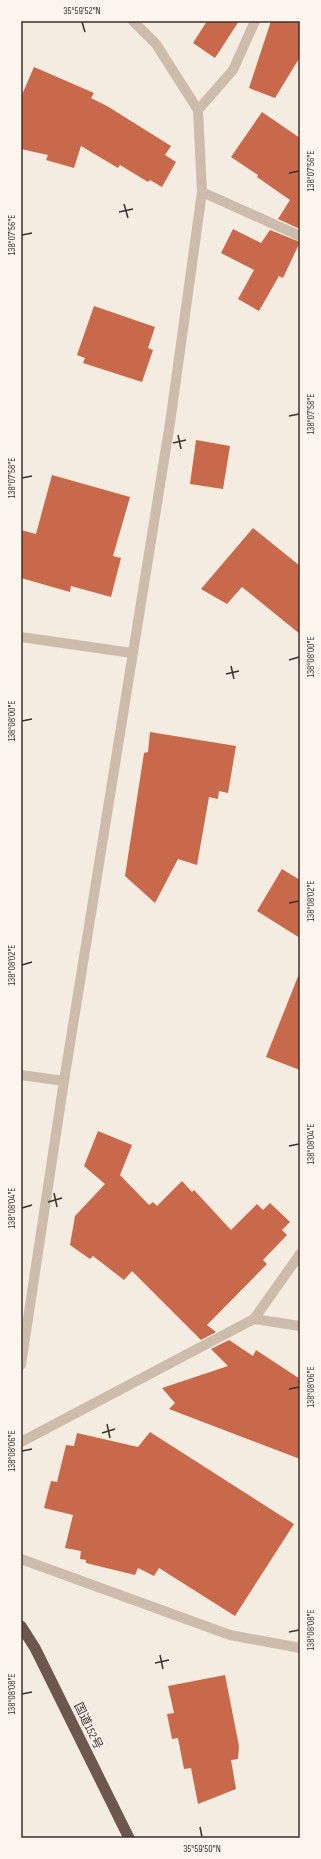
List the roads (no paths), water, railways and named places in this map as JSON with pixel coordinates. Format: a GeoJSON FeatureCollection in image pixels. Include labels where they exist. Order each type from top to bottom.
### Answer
{"type":"FeatureCollection","features":[{"type":"Feature","properties":{"kind":"highway","name":"国道152号"},"geometry":{"type":"LineString","coordinates":[[21,1626],[35,1648],[129,1838]]}},
{"type":"Feature","properties":{"kind":"street"},"geometry":{"type":"LineString","coordinates":[[21,1365],[64,1081],[170,423],[202,192],[198,110],[156,44],[133,21]]}},
{"type":"Feature","properties":{"kind":"street"},"geometry":{"type":"LineString","coordinates":[[198,110],[233,70],[255,21]]}},
{"type":"Feature","properties":{"kind":"street"},"geometry":{"type":"LineString","coordinates":[[202,192],[300,236]]}},
{"type":"Feature","properties":{"kind":"street"},"geometry":{"type":"LineString","coordinates":[[21,637],[132,652]]}},
{"type":"Feature","properties":{"kind":"street"},"geometry":{"type":"LineString","coordinates":[[21,1075],[64,1081]]}},
{"type":"Feature","properties":{"kind":"street"},"geometry":{"type":"LineString","coordinates":[[21,1442],[254,1319],[300,1254]]}},
{"type":"Feature","properties":{"kind":"street"},"geometry":{"type":"LineString","coordinates":[[254,1319],[300,1326]]}},
{"type":"Feature","properties":{"kind":"street"},"geometry":{"type":"LineString","coordinates":[[21,1559],[230,1635],[300,1648]]}}]}
